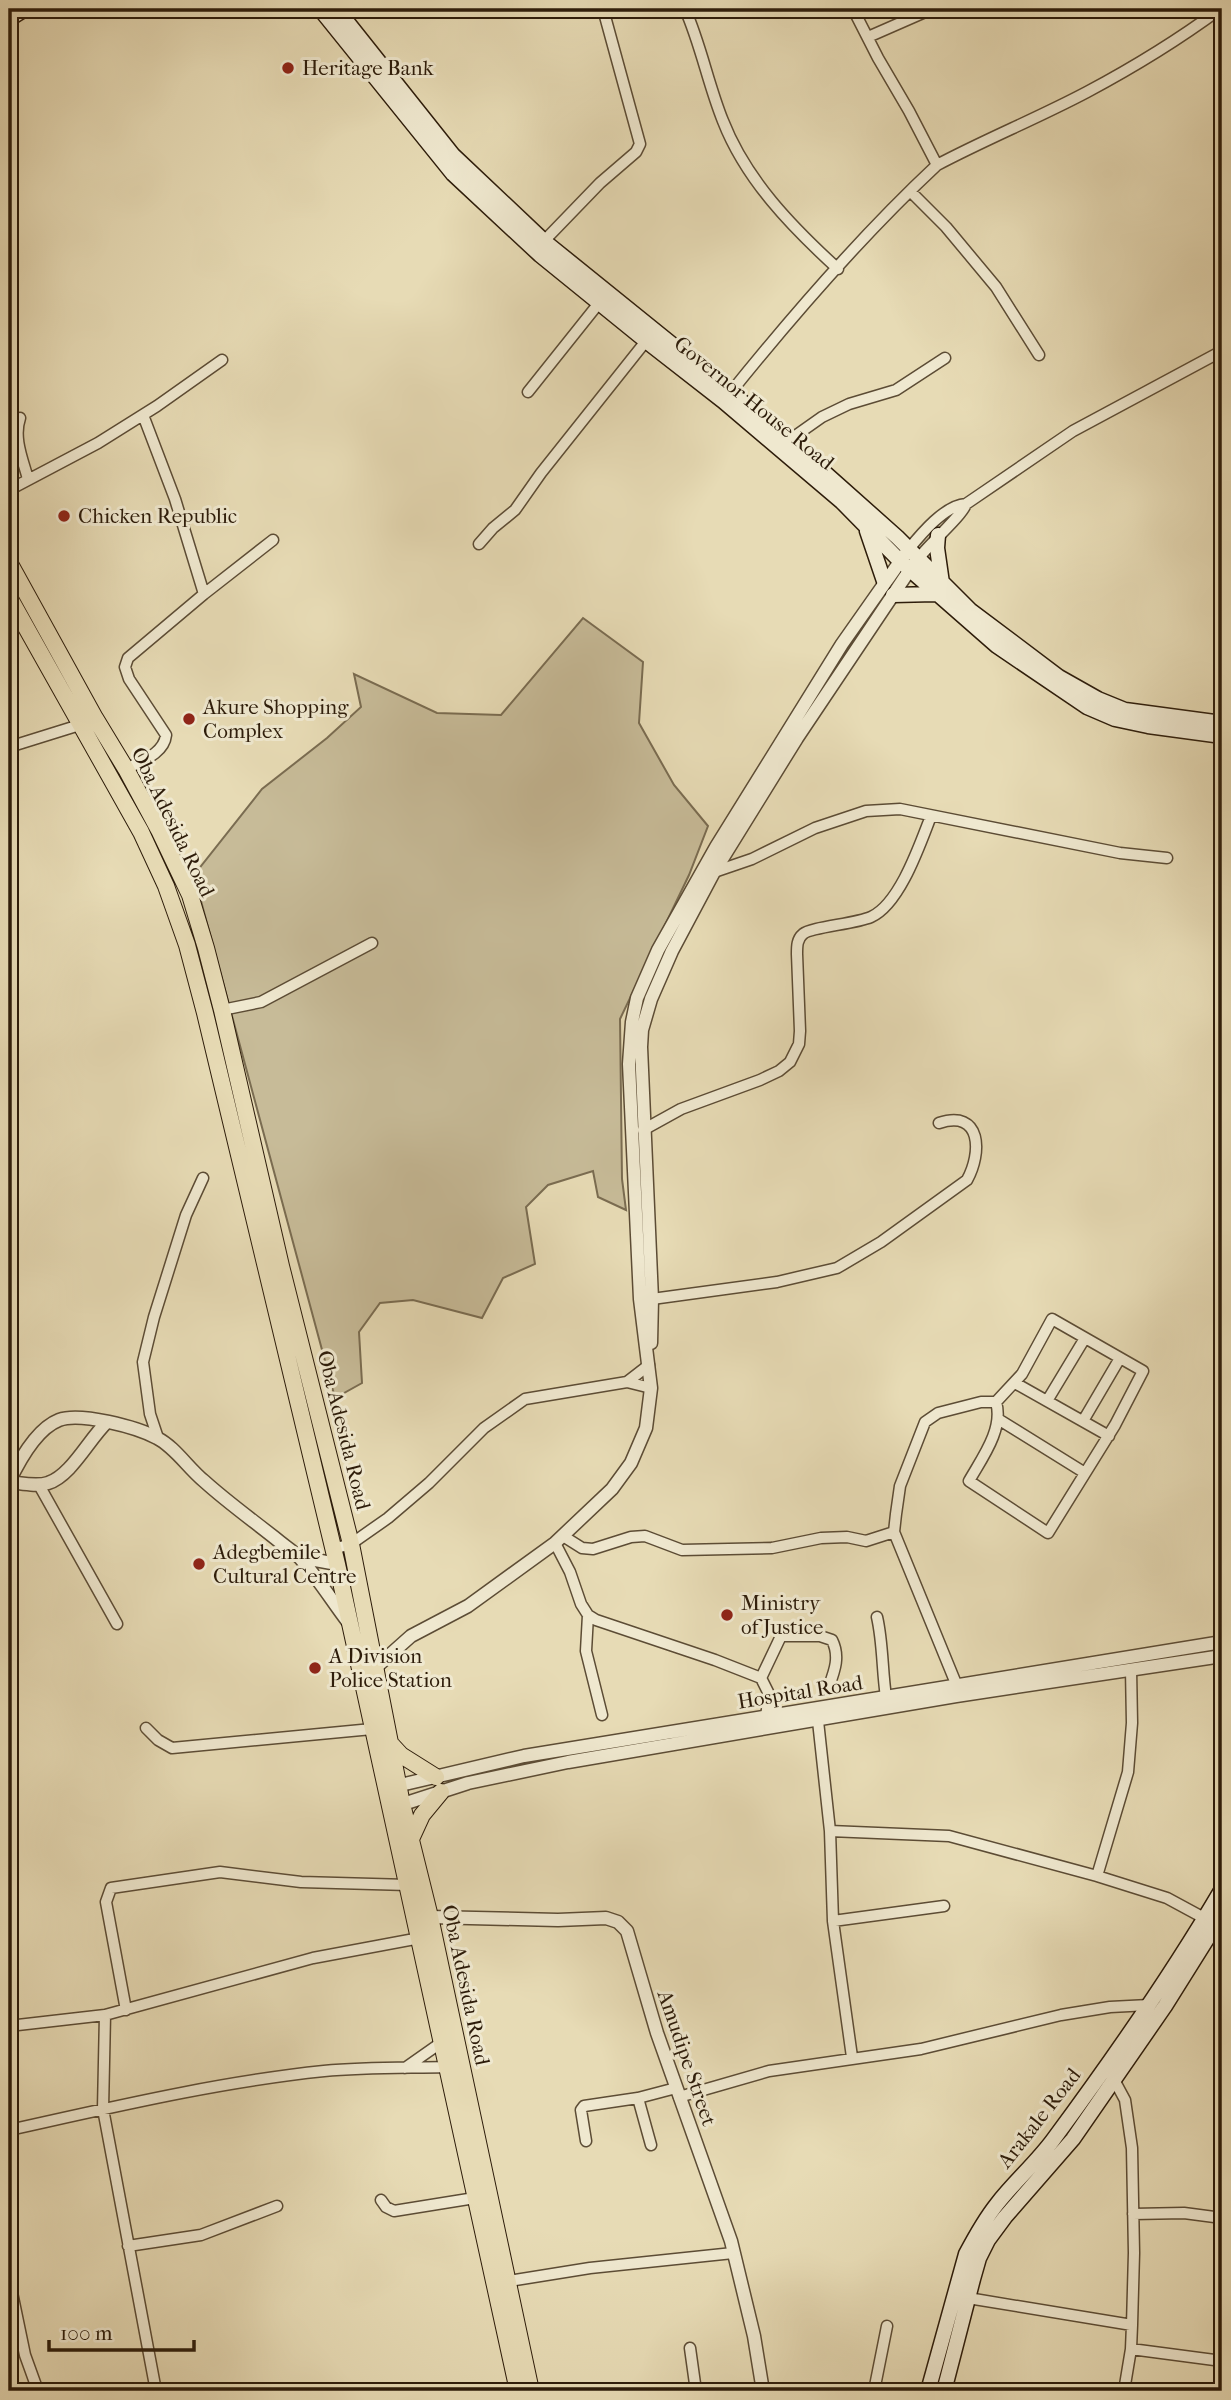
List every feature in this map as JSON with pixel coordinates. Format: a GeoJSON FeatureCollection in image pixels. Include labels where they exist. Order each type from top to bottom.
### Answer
{"type":"FeatureCollection","features":[{"type":"Feature","properties":{"kind":"main road"},"geometry":{"type":"LineString","coordinates":[[9,19],[26,9]]}},
{"type":"Feature","properties":{"kind":"main road","name":"Governor House Road"},"geometry":{"type":"LineString","coordinates":[[320,9],[453,174],[540,255],[646,341],[788,441],[997,646],[1087,707],[1115,719],[1222,736]]}},
{"type":"Feature","properties":{"kind":"main road","name":"Governor House Road"},"geometry":{"type":"LineString","coordinates":[[337,9],[453,155],[544,241],[727,396],[865,526],[909,560]]}},
{"type":"Feature","properties":{"kind":"main road"},"geometry":{"type":"LineString","coordinates":[[865,526],[884,581]]}},
{"type":"Feature","properties":{"kind":"main road"},"geometry":{"type":"LineString","coordinates":[[893,594],[939,589],[938,535]]}},
{"type":"Feature","properties":{"kind":"main road","name":"Oba Adesida Road"},"geometry":{"type":"LineString","coordinates":[[9,562],[141,832],[166,886],[187,945],[335,1556],[372,1729],[391,1787],[408,1885],[447,2067],[482,2197],[509,2281],[531,2391]]}},
{"type":"Feature","properties":{"kind":"main road","name":"Governor House Road"},"geometry":{"type":"LineString","coordinates":[[939,589],[1059,677],[1098,699],[1125,710],[1222,723]]}},
{"type":"Feature","properties":{"kind":"main road","name":"Oba Adesida Road"},"geometry":{"type":"LineString","coordinates":[[9,597],[88,722],[127,769],[190,895],[222,1010],[281,1266],[351,1544],[389,1742],[391,1787]]}},
{"type":"Feature","properties":{"kind":"main road"},"geometry":{"type":"LineString","coordinates":[[389,1742],[439,1785],[411,1839]]}},
{"type":"Feature","properties":{"kind":"main road","name":"Oba Adesida Road"},"geometry":{"type":"LineString","coordinates":[[395,1806],[411,1839],[430,1917],[518,2391]]}},
{"type":"Feature","properties":{"kind":"main road","name":"Arakale Road"},"geometry":{"type":"LineString","coordinates":[[928,2391],[971,2244],[996,2204],[1042,2154],[1149,2005],[1222,1888]]}},
{"type":"Feature","properties":{"kind":"main road","name":"Arakale Road"},"geometry":{"type":"LineString","coordinates":[[944,2391],[979,2258],[988,2240],[1060,2155],[1115,2079],[1222,1915]]}},
{"type":"Feature","properties":{"kind":"street"},"geometry":{"type":"LineString","coordinates":[[544,241],[590,193],[636,152],[640,144],[603,9]]}},
{"type":"Feature","properties":{"kind":"street"},"geometry":{"type":"LineString","coordinates":[[685,9],[696,35],[722,120],[736,150],[796,230],[838,269]]}},
{"type":"Feature","properties":{"kind":"street"},"geometry":{"type":"LineString","coordinates":[[853,9],[937,165]]}},
{"type":"Feature","properties":{"kind":"street"},"geometry":{"type":"LineString","coordinates":[[868,37],[932,9]]}},
{"type":"Feature","properties":{"kind":"street"},"geometry":{"type":"LineString","coordinates":[[727,396],[838,269],[937,165],[1087,92],[1179,39],[1220,9]]}},
{"type":"Feature","properties":{"kind":"street"},"geometry":{"type":"LineString","coordinates":[[910,191],[946,227],[996,287],[1039,355]]}},
{"type":"Feature","properties":{"kind":"street"},"geometry":{"type":"LineString","coordinates":[[528,392],[599,303]]}},
{"type":"Feature","properties":{"kind":"street"},"geometry":{"type":"LineString","coordinates":[[479,544],[515,510],[541,473],[646,341]]}},
{"type":"Feature","properties":{"kind":"street"},"geometry":{"type":"LineString","coordinates":[[374,1669],[411,1636],[468,1606],[559,1540],[612,1489],[631,1463],[646,1428],[651,1388],[649,1360],[652,1298],[641,1047],[651,999],[672,951],[714,872],[797,738],[893,594],[909,560],[935,520],[957,505],[966,504],[1073,431],[1222,351]]}},
{"type":"Feature","properties":{"kind":"street"},"geometry":{"type":"LineString","coordinates":[[788,441],[822,416],[849,404],[896,390],[945,358]]}},
{"type":"Feature","properties":{"kind":"street"},"geometry":{"type":"LineString","coordinates":[[9,489],[98,443],[222,360]]}},
{"type":"Feature","properties":{"kind":"street"},"geometry":{"type":"LineString","coordinates":[[143,415],[175,499],[204,594]]}},
{"type":"Feature","properties":{"kind":"street"},"geometry":{"type":"LineString","coordinates":[[20,418],[17,427],[18,442],[27,480]]}},
{"type":"Feature","properties":{"kind":"street"},"geometry":{"type":"LineString","coordinates":[[649,1360],[644,1341],[640,1299],[629,1065],[632,1022],[637,998],[658,950],[716,847],[842,644],[884,581],[962,513],[966,504]]}},
{"type":"Feature","properties":{"kind":"street"},"geometry":{"type":"LineString","coordinates":[[127,769],[159,750],[165,743],[166,735],[129,679],[125,667],[128,658],[273,540]]}},
{"type":"Feature","properties":{"kind":"street"},"geometry":{"type":"LineString","coordinates":[[9,747],[88,722]]}},
{"type":"Feature","properties":{"kind":"street"},"geometry":{"type":"LineString","coordinates":[[714,872],[752,859],[814,828],[866,811],[900,808],[1120,853],[1167,858]]}},
{"type":"Feature","properties":{"kind":"street"},"geometry":{"type":"LineString","coordinates":[[643,1130],[681,1110],[760,1080],[790,1062],[799,1044],[797,942],[810,929],[842,925],[881,911],[911,868],[931,816]]}},
{"type":"Feature","properties":{"kind":"street"},"geometry":{"type":"LineString","coordinates":[[222,1010],[261,1002],[372,943]]}},
{"type":"Feature","properties":{"kind":"street"},"geometry":{"type":"LineString","coordinates":[[652,1298],[807,1277],[837,1268],[864,1252],[967,1180],[972,1170],[977,1144],[976,1133],[959,1121],[939,1123]]}},
{"type":"Feature","properties":{"kind":"street"},"geometry":{"type":"LineString","coordinates":[[158,1438],[150,1414],[144,1362],[154,1317],[186,1215],[203,1178]]}},
{"type":"Feature","properties":{"kind":"street"},"geometry":{"type":"LineString","coordinates":[[957,1686],[894,1532],[900,1486],[925,1422],[937,1413],[981,1402],[996,1402],[1022,1374],[1052,1319],[1143,1371],[1109,1436],[1048,1533],[969,1481],[995,1432],[998,1419],[996,1402]]}},
{"type":"Feature","properties":{"kind":"street"},"geometry":{"type":"LineString","coordinates":[[1047,1401],[1085,1338]]}},
{"type":"Feature","properties":{"kind":"street"},"geometry":{"type":"LineString","coordinates":[[1083,1421],[1120,1358]]}},
{"type":"Feature","properties":{"kind":"street"},"geometry":{"type":"LineString","coordinates":[[627,1382],[649,1360]]}},
{"type":"Feature","properties":{"kind":"street"},"geometry":{"type":"LineString","coordinates":[[299,1557],[335,1556],[388,1518],[429,1483],[484,1428],[514,1404],[536,1396],[627,1382],[651,1388]]}},
{"type":"Feature","properties":{"kind":"street"},"geometry":{"type":"LineString","coordinates":[[1015,1383],[1109,1436]]}},
{"type":"Feature","properties":{"kind":"street"},"geometry":{"type":"LineString","coordinates":[[107,1422],[61,1477],[39,1485],[9,1482],[16,1467],[52,1423],[70,1417],[107,1422],[158,1438],[204,1481],[299,1557],[348,1622]]}},
{"type":"Feature","properties":{"kind":"street"},"geometry":{"type":"LineString","coordinates":[[998,1419],[1085,1473]]}},
{"type":"Feature","properties":{"kind":"street"},"geometry":{"type":"LineString","coordinates":[[39,1485],[117,1624]]}},
{"type":"Feature","properties":{"kind":"street"},"geometry":{"type":"LineString","coordinates":[[559,1540],[593,1549],[631,1537],[645,1536],[682,1550],[772,1548],[821,1538],[847,1537],[866,1541],[894,1532]]}},
{"type":"Feature","properties":{"kind":"street"},"geometry":{"type":"LineString","coordinates":[[559,1540],[582,1604],[589,1615],[606,1624],[761,1678],[769,1694],[766,1717]]}},
{"type":"Feature","properties":{"kind":"street"},"geometry":{"type":"LineString","coordinates":[[589,1615],[586,1651],[602,1715]]}},
{"type":"Feature","properties":{"kind":"street"},"geometry":{"type":"LineString","coordinates":[[877,1617],[883,1639],[886,1697]]}},
{"type":"Feature","properties":{"kind":"street"},"geometry":{"type":"LineString","coordinates":[[761,1678],[780,1636],[820,1636],[832,1640],[837,1650],[836,1666],[829,1686]]}},
{"type":"Feature","properties":{"kind":"street","name":"Hospital Road"},"geometry":{"type":"LineString","coordinates":[[395,1806],[439,1785],[524,1756],[1222,1642]]}},
{"type":"Feature","properties":{"kind":"street","name":"Hospital Road"},"geometry":{"type":"LineString","coordinates":[[391,1787],[439,1785],[491,1778],[568,1762],[956,1696],[1222,1656]]}},
{"type":"Feature","properties":{"kind":"street"},"geometry":{"type":"LineString","coordinates":[[1097,1876],[1128,1772],[1132,1723],[1131,1669]]}},
{"type":"Feature","properties":{"kind":"street"},"geometry":{"type":"LineString","coordinates":[[818,1721],[830,1832],[834,1921],[852,2057]]}},
{"type":"Feature","properties":{"kind":"street"},"geometry":{"type":"LineString","coordinates":[[146,1728],[158,1740],[172,1748],[372,1729]]}},
{"type":"Feature","properties":{"kind":"street"},"geometry":{"type":"LineString","coordinates":[[830,1832],[949,1836],[1167,1898],[1204,1918]]}},
{"type":"Feature","properties":{"kind":"street"},"geometry":{"type":"LineString","coordinates":[[126,2010],[106,1902],[111,1888],[220,1872],[301,1882],[408,1885]]}},
{"type":"Feature","properties":{"kind":"street"},"geometry":{"type":"LineString","coordinates":[[834,1921],[944,1906]]}},
{"type":"Feature","properties":{"kind":"street","name":"Amudipe Street"},"geometry":{"type":"LineString","coordinates":[[430,1917],[558,1920],[607,1918],[618,1922],[627,1930],[657,2033],[731,2241],[751,2323],[763,2391]]}},
{"type":"Feature","properties":{"kind":"street"},"geometry":{"type":"LineString","coordinates":[[9,2026],[105,2015],[313,1958],[420,1938]]}},
{"type":"Feature","properties":{"kind":"street"},"geometry":{"type":"LineString","coordinates":[[586,2141],[582,2107],[678,2092],[769,2071],[921,2049],[1061,2015],[1110,2007],[1149,2005]]}},
{"type":"Feature","properties":{"kind":"street"},"geometry":{"type":"LineString","coordinates":[[105,2015],[103,2109],[156,2391]]}},
{"type":"Feature","properties":{"kind":"street"},"geometry":{"type":"LineString","coordinates":[[405,2068],[442,2042]]}},
{"type":"Feature","properties":{"kind":"street"},"geometry":{"type":"LineString","coordinates":[[9,2130],[231,2083],[278,2076],[327,2071],[447,2067]]}},
{"type":"Feature","properties":{"kind":"street"},"geometry":{"type":"LineString","coordinates":[[1105,2067],[1115,2079],[1125,2100],[1130,2123],[1132,2325],[1124,2391]]}},
{"type":"Feature","properties":{"kind":"street"},"geometry":{"type":"LineString","coordinates":[[638,2098],[651,2144]]}},
{"type":"Feature","properties":{"kind":"street"},"geometry":{"type":"LineString","coordinates":[[381,2200],[386,2207],[394,2211],[482,2197]]}},
{"type":"Feature","properties":{"kind":"street"},"geometry":{"type":"LineString","coordinates":[[128,2246],[201,2235],[277,2206]]}},
{"type":"Feature","properties":{"kind":"street"},"geometry":{"type":"LineString","coordinates":[[1133,2214],[1184,2213],[1222,2218]]}},
{"type":"Feature","properties":{"kind":"street"},"geometry":{"type":"LineString","coordinates":[[509,2281],[590,2268],[733,2253]]}},
{"type":"Feature","properties":{"kind":"street"},"geometry":{"type":"LineString","coordinates":[[9,2278],[25,2355],[38,2391]]}},
{"type":"Feature","properties":{"kind":"street"},"geometry":{"type":"LineString","coordinates":[[968,2298],[1132,2325]]}},
{"type":"Feature","properties":{"kind":"street"},"geometry":{"type":"LineString","coordinates":[[874,2391],[887,2326]]}},
{"type":"Feature","properties":{"kind":"street"},"geometry":{"type":"LineString","coordinates":[[690,2348],[696,2391]]}},
{"type":"Feature","properties":{"kind":"street"},"geometry":{"type":"LineString","coordinates":[[1131,2349],[1222,2361]]}},
{"type":"Feature","properties":{"kind":"shaded area"},"geometry":{"type":"Polygon","coordinates":[[[583,618],[643,662],[639,723],[674,785],[708,826],[689,875],[620,1019],[622,1179],[626,1210],[598,1197],[593,1171],[548,1185],[526,1207],[535,1264],[503,1278],[482,1318],[413,1300],[380,1303],[359,1332],[362,1383],[335,1398],[194,875],[262,789],[327,738],[361,707],[354,674],[437,713],[501,715],[583,618]]]}},
{"type":"Feature","properties":{"kind":"place","name":"Heritage Bank"},"geometry":{"type":"Point","coordinates":[288,68]}},
{"type":"Feature","properties":{"kind":"place","name":"Chicken Republic"},"geometry":{"type":"Point","coordinates":[64,516]}},
{"type":"Feature","properties":{"kind":"place","name":"Akure Shopping Complex"},"geometry":{"type":"Point","coordinates":[189,719]}},
{"type":"Feature","properties":{"kind":"place","name":"Adegbemile Cultural Centre"},"geometry":{"type":"Point","coordinates":[199,1564]}},
{"type":"Feature","properties":{"kind":"place","name":"Ministry of Justice"},"geometry":{"type":"Point","coordinates":[727,1615]}},
{"type":"Feature","properties":{"kind":"place","name":"A Division Police Station"},"geometry":{"type":"Point","coordinates":[315,1668]}}]}
